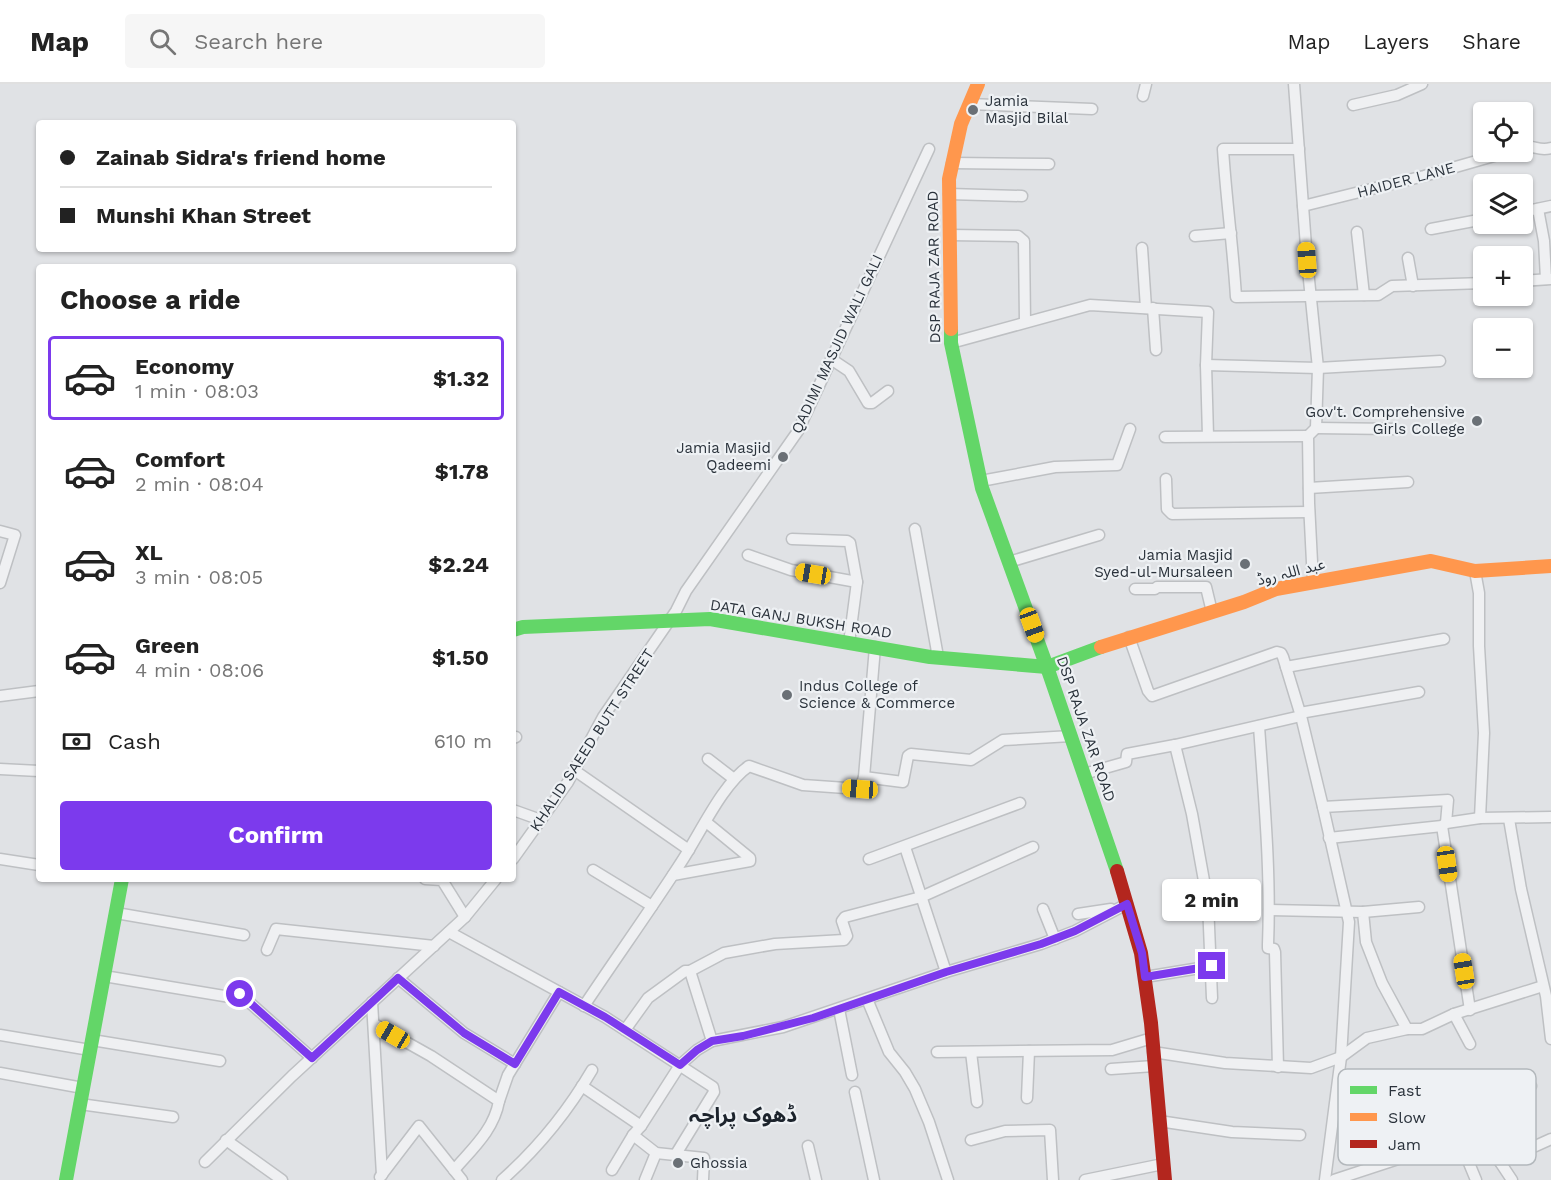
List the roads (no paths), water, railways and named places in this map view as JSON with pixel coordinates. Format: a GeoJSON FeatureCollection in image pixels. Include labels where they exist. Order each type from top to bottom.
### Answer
{"type":"FeatureCollection","features":[{"type":"Feature","properties":{"kind":"street","name":"DSP RAJA ZAR ROAD"},"geometry":{"type":"LineString","coordinates":[[978,84],[961,124],[949,179],[951,343],[981,481],[1084,774],[1124,906],[1142,953],[1165,1180]]}},
{"type":"Feature","properties":{"kind":"street"},"geometry":{"type":"LineString","coordinates":[[1143,96],[1146,84]]}},
{"type":"Feature","properties":{"kind":"street"},"geometry":{"type":"LineString","coordinates":[[1294,84],[1318,368],[1309,488],[1313,582]]}},
{"type":"Feature","properties":{"kind":"street"},"geometry":{"type":"LineString","coordinates":[[1353,105],[1397,95],[1422,84]]}},
{"type":"Feature","properties":{"kind":"street"},"geometry":{"type":"LineString","coordinates":[[970,104],[1092,109]]}},
{"type":"Feature","properties":{"kind":"street"},"geometry":{"type":"LineString","coordinates":[[1533,147],[1542,151],[1551,148]]}},
{"type":"Feature","properties":{"kind":"street","name":"QADIMI MASJID WALI GALI"},"geometry":{"type":"LineString","coordinates":[[670,620],[686,591],[798,431],[929,149]]}},
{"type":"Feature","properties":{"kind":"street"},"geometry":{"type":"LineString","coordinates":[[1299,149],[1223,149],[1236,297],[1378,295],[1392,286],[1473,283]]}},
{"type":"Feature","properties":{"kind":"street","name":"HAIDER LANE"},"geometry":{"type":"LineString","coordinates":[[1303,206],[1473,162]]}},
{"type":"Feature","properties":{"kind":"street"},"geometry":{"type":"LineString","coordinates":[[952,163],[1048,164]]}},
{"type":"Feature","properties":{"kind":"street"},"geometry":{"type":"LineString","coordinates":[[949,194],[1022,196]]}},
{"type":"Feature","properties":{"kind":"street"},"geometry":{"type":"LineString","coordinates":[[1533,210],[1551,206]]}},
{"type":"Feature","properties":{"kind":"street"},"geometry":{"type":"LineString","coordinates":[[1533,280],[1548,279],[1538,209]]}},
{"type":"Feature","properties":{"kind":"street"},"geometry":{"type":"LineString","coordinates":[[1431,229],[1473,221]]}},
{"type":"Feature","properties":{"kind":"street"},"geometry":{"type":"LineString","coordinates":[[1357,232],[1364,295]]}},
{"type":"Feature","properties":{"kind":"street"},"geometry":{"type":"LineString","coordinates":[[1196,236],[1231,233]]}},
{"type":"Feature","properties":{"kind":"street"},"geometry":{"type":"LineString","coordinates":[[950,236],[1018,236],[1022,238],[1024,241],[1025,322]]}},
{"type":"Feature","properties":{"kind":"street"},"geometry":{"type":"LineString","coordinates":[[1142,248],[1156,350]]}},
{"type":"Feature","properties":{"kind":"street"},"geometry":{"type":"LineString","coordinates":[[1408,258],[1413,286]]}},
{"type":"Feature","properties":{"kind":"street"},"geometry":{"type":"LineString","coordinates":[[951,343],[1090,305],[1208,312],[1206,365],[1208,436]]}},
{"type":"Feature","properties":{"kind":"street"},"geometry":{"type":"LineString","coordinates":[[831,359],[849,371],[868,403],[872,403],[888,391]]}},
{"type":"Feature","properties":{"kind":"street"},"geometry":{"type":"LineString","coordinates":[[1206,365],[1318,368],[1440,362]]}},
{"type":"Feature","properties":{"kind":"street"},"geometry":{"type":"LineString","coordinates":[[981,481],[1055,467],[1117,465],[1130,429]]}},
{"type":"Feature","properties":{"kind":"street"},"geometry":{"type":"LineString","coordinates":[[1165,436],[1393,429]]}},
{"type":"Feature","properties":{"kind":"street"},"geometry":{"type":"LineString","coordinates":[[1166,479],[1167,509],[1172,514],[1309,512]]}},
{"type":"Feature","properties":{"kind":"street"},"geometry":{"type":"LineString","coordinates":[[1309,488],[1408,482]]}},
{"type":"Feature","properties":{"kind":"street"},"geometry":{"type":"LineString","coordinates":[[915,528],[938,657]]}},
{"type":"Feature","properties":{"kind":"street"},"geometry":{"type":"LineString","coordinates":[[0,531],[15,535],[0,583]]}},
{"type":"Feature","properties":{"kind":"street"},"geometry":{"type":"LineString","coordinates":[[1009,562],[1099,535]]}},
{"type":"Feature","properties":{"kind":"street"},"geometry":{"type":"LineString","coordinates":[[792,539],[847,541],[852,547],[857,582],[849,643]]}},
{"type":"Feature","properties":{"kind":"street"},"geometry":{"type":"LineString","coordinates":[[748,555],[791,570],[857,582]]}},
{"type":"Feature","properties":{"kind":"street","name":"عبد اللہ روڈ"},"geometry":{"type":"LineString","coordinates":[[1047,667],[1129,637],[1212,612],[1276,589],[1431,561],[1475,571],[1551,566]]}},
{"type":"Feature","properties":{"kind":"street"},"geometry":{"type":"LineString","coordinates":[[1475,571],[1479,593],[1479,646],[1484,733],[1480,818]]}},
{"type":"Feature","properties":{"kind":"street"},"geometry":{"type":"LineString","coordinates":[[1135,589],[1155,589],[1157,586],[1206,587],[1212,612]]}},
{"type":"Feature","properties":{"kind":"street","name":"DATA GANJ BUKSH ROAD"},"geometry":{"type":"LineString","coordinates":[[516,630],[710,619],[938,657],[1047,667]]}},
{"type":"Feature","properties":{"kind":"street","name":"KHALID SAEED BUTT STREET"},"geometry":{"type":"LineString","coordinates":[[516,855],[574,770],[603,717],[670,620]]}},
{"type":"Feature","properties":{"kind":"street"},"geometry":{"type":"LineString","coordinates":[[1129,637],[1148,691],[1152,696],[1281,652],[1300,714],[1349,925],[1339,1069]]}},
{"type":"Feature","properties":{"kind":"street"},"geometry":{"type":"LineString","coordinates":[[1286,667],[1444,639]]}},
{"type":"Feature","properties":{"kind":"street"},"geometry":{"type":"LineString","coordinates":[[584,1006],[673,875],[738,773],[749,766],[803,785],[860,789],[864,777],[875,647]]}},
{"type":"Feature","properties":{"kind":"street"},"geometry":{"type":"LineString","coordinates":[[0,696],[36,691]]}},
{"type":"Feature","properties":{"kind":"street"},"geometry":{"type":"LineString","coordinates":[[1084,774],[1126,762],[1126,754],[1259,726],[1300,714],[1419,692]]}},
{"type":"Feature","properties":{"kind":"street"},"geometry":{"type":"LineString","coordinates":[[1259,726],[1266,807],[1268,948],[1274,949],[1275,952],[1278,1067]]}},
{"type":"Feature","properties":{"kind":"street"},"geometry":{"type":"LineString","coordinates":[[864,777],[903,782],[908,756],[911,754],[971,760],[1003,740],[1071,736]]}},
{"type":"Feature","properties":{"kind":"street"},"geometry":{"type":"LineString","coordinates":[[1175,745],[1192,814],[1206,892],[1212,966],[1212,998]]}},
{"type":"Feature","properties":{"kind":"street"},"geometry":{"type":"LineString","coordinates":[[708,759],[734,779]]}},
{"type":"Feature","properties":{"kind":"street"},"geometry":{"type":"LineString","coordinates":[[0,769],[36,771]]}},
{"type":"Feature","properties":{"kind":"street"},"geometry":{"type":"LineString","coordinates":[[574,770],[689,850]]}},
{"type":"Feature","properties":{"kind":"street"},"geometry":{"type":"LineString","coordinates":[[1323,807],[1448,800],[1444,825],[1470,1010]]}},
{"type":"Feature","properties":{"kind":"street"},"geometry":{"type":"LineString","coordinates":[[868,859],[1020,803]]}},
{"type":"Feature","properties":{"kind":"street"},"geometry":{"type":"LineString","coordinates":[[516,811],[541,820]]}},
{"type":"Feature","properties":{"kind":"street"},"geometry":{"type":"LineString","coordinates":[[1329,838],[1444,825],[1480,818],[1551,817]]}},
{"type":"Feature","properties":{"kind":"street"},"geometry":{"type":"LineString","coordinates":[[1509,819],[1521,889],[1547,992],[1551,1039]]}},
{"type":"Feature","properties":{"kind":"street"},"geometry":{"type":"LineString","coordinates":[[673,875],[750,861],[750,858],[706,822]]}},
{"type":"Feature","properties":{"kind":"street"},"geometry":{"type":"LineString","coordinates":[[904,847],[946,972]]}},
{"type":"Feature","properties":{"kind":"street"},"geometry":{"type":"LineString","coordinates":[[625,1030],[648,998],[685,970],[690,970],[724,953],[775,944],[844,940],[847,936],[842,921],[845,917],[921,897],[1033,847]]}},
{"type":"Feature","properties":{"kind":"street"},"geometry":{"type":"LineString","coordinates":[[0,859],[36,865]]}},
{"type":"Feature","properties":{"kind":"street"},"geometry":{"type":"LineString","coordinates":[[593,870],[651,906]]}},
{"type":"Feature","properties":{"kind":"street"},"geometry":{"type":"LineString","coordinates":[[66,1180],[121,882]]}},
{"type":"Feature","properties":{"kind":"street"},"geometry":{"type":"LineString","coordinates":[[443,882],[465,917]]}},
{"type":"Feature","properties":{"kind":"street"},"geometry":{"type":"LineString","coordinates":[[205,1162],[312,1058],[465,917],[494,882]]}},
{"type":"Feature","properties":{"kind":"street"},"geometry":{"type":"LineString","coordinates":[[1078,914],[1124,906]]}},
{"type":"Feature","properties":{"kind":"street"},"geometry":{"type":"LineString","coordinates":[[612,1170],[680,1065],[712,1041],[783,1028],[946,972],[1055,939],[1124,906]]}},
{"type":"Feature","properties":{"kind":"street"},"geometry":{"type":"LineString","coordinates":[[1269,910],[1363,912],[1419,907]]}},
{"type":"Feature","properties":{"kind":"street"},"geometry":{"type":"LineString","coordinates":[[1043,909],[1055,939]]}},
{"type":"Feature","properties":{"kind":"street"},"geometry":{"type":"LineString","coordinates":[[1363,912],[1366,942],[1382,982],[1407,1029]]}},
{"type":"Feature","properties":{"kind":"street"},"geometry":{"type":"LineString","coordinates":[[116,913],[244,936]]}},
{"type":"Feature","properties":{"kind":"street"},"geometry":{"type":"LineString","coordinates":[[267,950],[276,929],[434,946]]}},
{"type":"Feature","properties":{"kind":"street"},"geometry":{"type":"LineString","coordinates":[[449,932],[625,1030],[714,1089],[676,1154]]}},
{"type":"Feature","properties":{"kind":"street"},"geometry":{"type":"LineString","coordinates":[[1145,977],[1212,966]]}},
{"type":"Feature","properties":{"kind":"street"},"geometry":{"type":"LineString","coordinates":[[690,970],[712,1041]]}},
{"type":"Feature","properties":{"kind":"street"},"geometry":{"type":"LineString","coordinates":[[104,976],[235,995],[312,1058]]}},
{"type":"Feature","properties":{"kind":"street"},"geometry":{"type":"LineString","coordinates":[[398,978],[464,1033],[515,1064]]}},
{"type":"Feature","properties":{"kind":"street"},"geometry":{"type":"LineString","coordinates":[[454,1170],[489,1129],[497,1114],[508,1075],[559,992]]}},
{"type":"Feature","properties":{"kind":"street"},"geometry":{"type":"LineString","coordinates":[[937,1052],[1112,1050],[1153,1052],[1226,1063],[1311,1068],[1341,1057],[1367,1038],[1407,1029],[1422,1029],[1454,1014],[1547,992]]}},
{"type":"Feature","properties":{"kind":"street"},"geometry":{"type":"LineString","coordinates":[[867,999],[888,1052],[905,1072],[915,1089],[929,1122],[948,1180]]}},
{"type":"Feature","properties":{"kind":"street"},"geometry":{"type":"LineString","coordinates":[[372,1002],[380,1177]]}},
{"type":"Feature","properties":{"kind":"street"},"geometry":{"type":"LineString","coordinates":[[839,1009],[852,1075]]}},
{"type":"Feature","properties":{"kind":"street"},"geometry":{"type":"LineString","coordinates":[[1454,1014],[1470,1044]]}},
{"type":"Feature","properties":{"kind":"street"},"geometry":{"type":"LineString","coordinates":[[374,1024],[431,1056],[499,1101]]}},
{"type":"Feature","properties":{"kind":"street"},"geometry":{"type":"LineString","coordinates":[[0,1035],[220,1061]]}},
{"type":"Feature","properties":{"kind":"street"},"geometry":{"type":"LineString","coordinates":[[1027,1098],[1029,1050]]}},
{"type":"Feature","properties":{"kind":"street"},"geometry":{"type":"LineString","coordinates":[[971,1052],[977,1102]]}},
{"type":"Feature","properties":{"kind":"street"},"geometry":{"type":"LineString","coordinates":[[1111,1069],[1153,1052]]}},
{"type":"Feature","properties":{"kind":"street"},"geometry":{"type":"LineString","coordinates":[[502,1180],[537,1146],[592,1070]]}},
{"type":"Feature","properties":{"kind":"street"},"geometry":{"type":"LineString","coordinates":[[0,1073],[83,1088]]}},
{"type":"Feature","properties":{"kind":"street"},"geometry":{"type":"LineString","coordinates":[[1325,1180],[1338,1080]]}},
{"type":"Feature","properties":{"kind":"street"},"geometry":{"type":"LineString","coordinates":[[582,1086],[641,1126]]}},
{"type":"Feature","properties":{"kind":"street"},"geometry":{"type":"LineString","coordinates":[[855,1092],[874,1180]]}},
{"type":"Feature","properties":{"kind":"street"},"geometry":{"type":"LineString","coordinates":[[80,1104],[173,1117]]}},
{"type":"Feature","properties":{"kind":"street"},"geometry":{"type":"LineString","coordinates":[[1159,1121],[1233,1132],[1300,1135]]}},
{"type":"Feature","properties":{"kind":"street"},"geometry":{"type":"LineString","coordinates":[[380,1177],[419,1126],[462,1180]]}},
{"type":"Feature","properties":{"kind":"street"},"geometry":{"type":"LineString","coordinates":[[971,1140],[1005,1131],[1050,1130],[1053,1180]]}},
{"type":"Feature","properties":{"kind":"street"},"geometry":{"type":"LineString","coordinates":[[633,1135],[656,1154],[704,1158],[703,1180]]}},
{"type":"Feature","properties":{"kind":"street"},"geometry":{"type":"LineString","coordinates":[[1536,1146],[1551,1139]]}},
{"type":"Feature","properties":{"kind":"street"},"geometry":{"type":"LineString","coordinates":[[226,1140],[282,1180]]}},
{"type":"Feature","properties":{"kind":"street"},"geometry":{"type":"LineString","coordinates":[[808,1146],[816,1180]]}},
{"type":"Feature","properties":{"kind":"street"},"geometry":{"type":"LineString","coordinates":[[645,1180],[656,1154]]}},
{"type":"Feature","properties":{"kind":"street"},"geometry":{"type":"LineString","coordinates":[[1085,1180],[1163,1164]]}},
{"type":"Feature","properties":{"kind":"street"},"geometry":{"type":"LineString","coordinates":[[1342,1179],[1383,1165]]}},
{"type":"Feature","properties":{"kind":"street"},"geometry":{"type":"LineString","coordinates":[[1470,1165],[1476,1180]]}},
{"type":"Feature","properties":{"kind":"street"},"geometry":{"type":"LineString","coordinates":[[1502,1165],[1512,1180]]}},
{"type":"Feature","properties":{"kind":"place","name":"Jamia Masjid Bilal"},"geometry":{"type":"Point","coordinates":[973,110]}},
{"type":"Feature","properties":{"kind":"place","name":"Gov't. Comprehensive Girls College"},"geometry":{"type":"Point","coordinates":[1477,421]}},
{"type":"Feature","properties":{"kind":"place","name":"Jamia Masjid Qadeemi"},"geometry":{"type":"Point","coordinates":[783,457]}},
{"type":"Feature","properties":{"kind":"place","name":"Jamia Masjid Syed-ul-Mursaleen"},"geometry":{"type":"Point","coordinates":[1245,564]}},
{"type":"Feature","properties":{"kind":"place","name":"Indus College of Science & Commerce"},"geometry":{"type":"Point","coordinates":[787,695]}},
{"type":"Feature","properties":{"kind":"place","name":"Ghossia"},"geometry":{"type":"Point","coordinates":[678,1163]}},
{"type":"Feature","properties":{"kind":"district","name":"ڈھوک پراچہ"},"geometry":{"type":"Point","coordinates":[743,1115]}}]}
